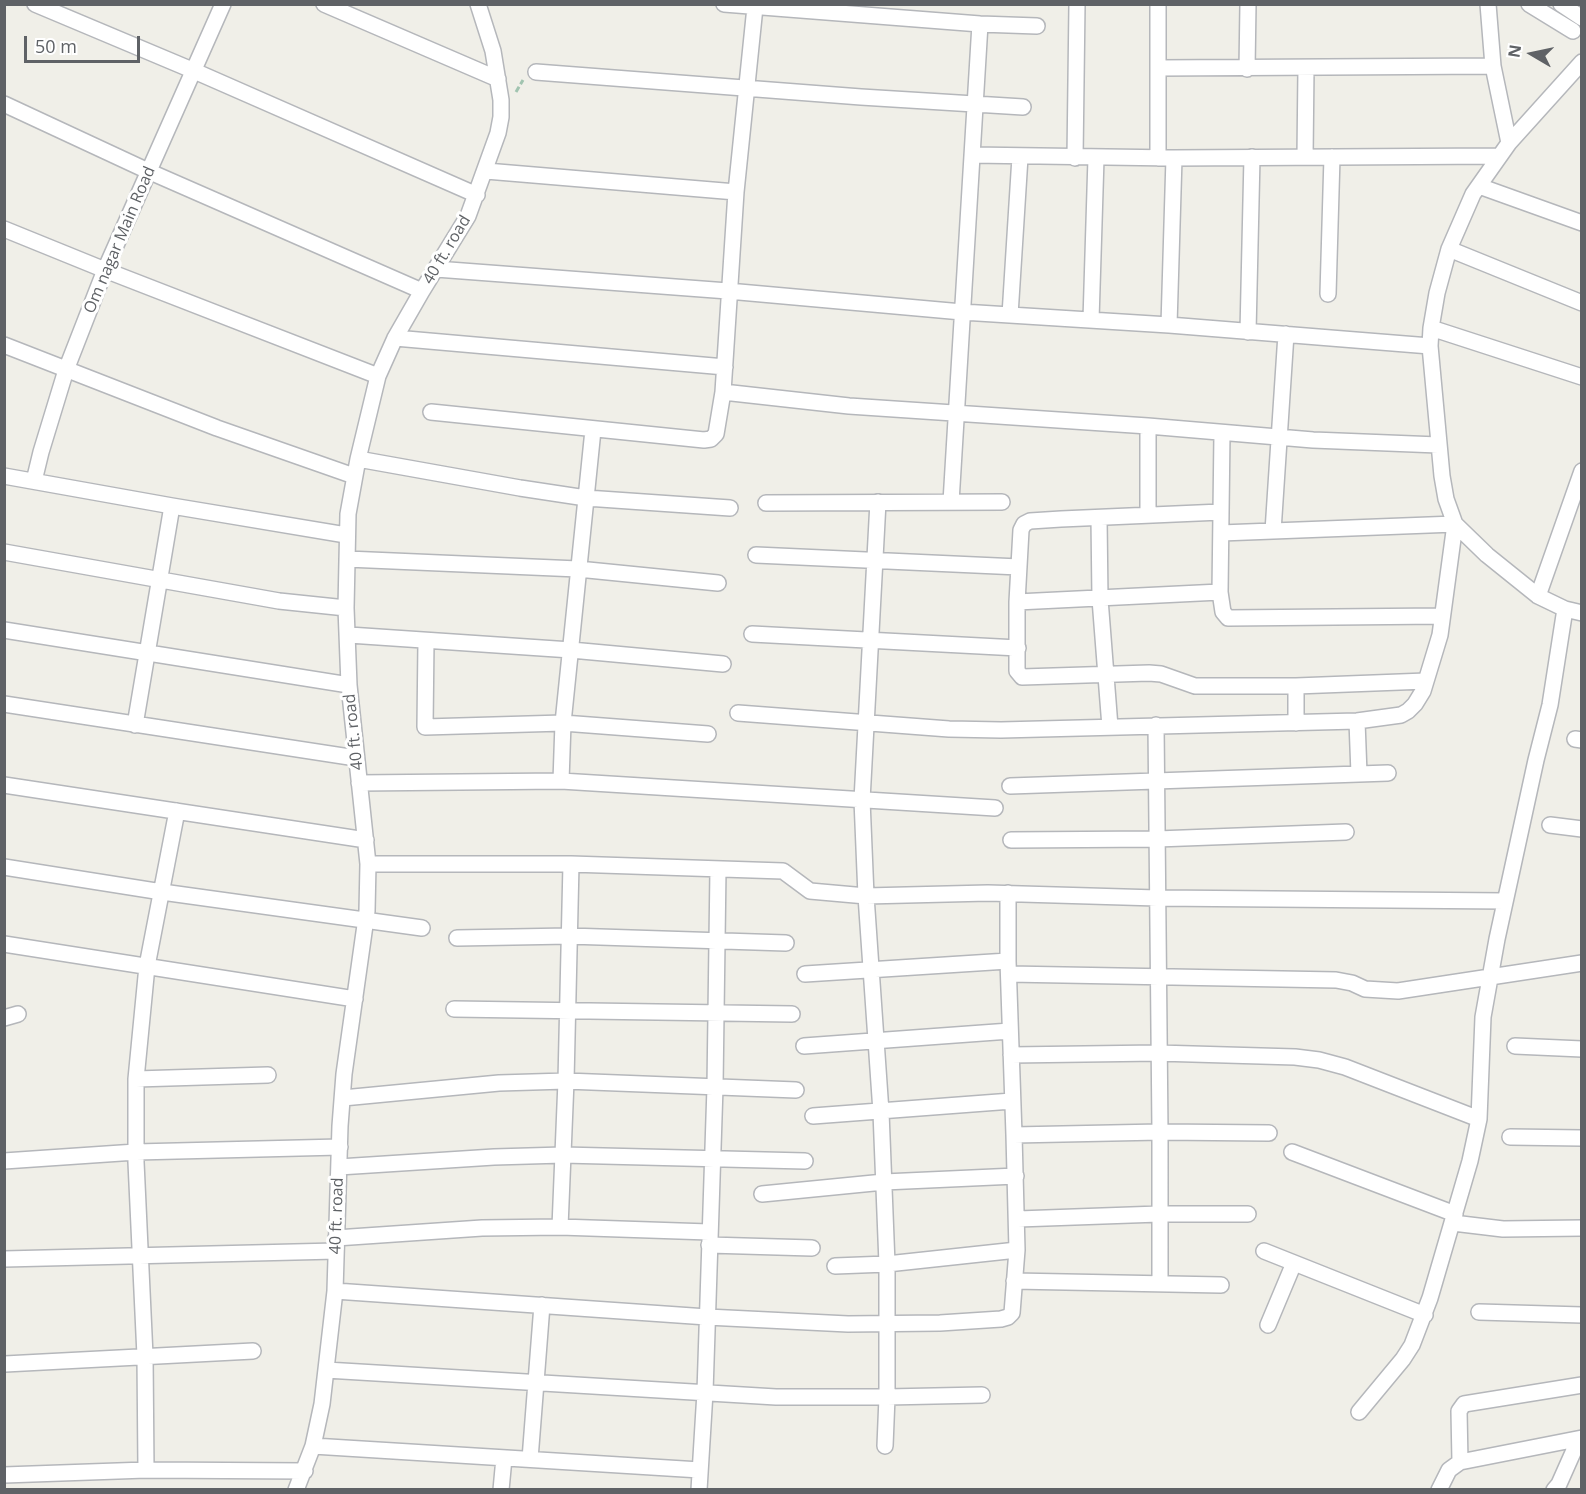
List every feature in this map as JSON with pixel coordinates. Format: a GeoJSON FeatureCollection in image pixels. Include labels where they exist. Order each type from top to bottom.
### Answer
{"type":"FeatureCollection","features":[{"type":"Feature","properties":{"kind":"street"},"geometry":{"type":"LineString","coordinates":[[35,4],[477,195]]}},
{"type":"Feature","properties":{"kind":"street","name":"Om nagar Main Road"},"geometry":{"type":"LineString","coordinates":[[34,481],[66,370],[105,270],[223,4]]}},
{"type":"Feature","properties":{"kind":"street"},"geometry":{"type":"LineString","coordinates":[[324,4],[498,79]]}},
{"type":"Feature","properties":{"kind":"street","name":"40 ft. road"},"geometry":{"type":"LineString","coordinates":[[296,1490],[313,1446],[322,1404],[334,1291],[344,1074],[366,921],[368,864],[349,686],[346,535],[354,476],[378,376],[395,338],[460,231],[477,195],[498,134],[501,117],[494,51],[478,4]]}},
{"type":"Feature","properties":{"kind":"street"},"geometry":{"type":"LineString","coordinates":[[724,4],[980,24],[1037,26]]}},
{"type":"Feature","properties":{"kind":"street"},"geometry":{"type":"LineString","coordinates":[[1075,158],[1077,4]]}},
{"type":"Feature","properties":{"kind":"street"},"geometry":{"type":"LineString","coordinates":[[1158,4],[1159,68],[1166,158],[1169,325]]}},
{"type":"Feature","properties":{"kind":"street"},"geometry":{"type":"LineString","coordinates":[[1247,69],[1248,4]]}},
{"type":"Feature","properties":{"kind":"street"},"geometry":{"type":"LineString","coordinates":[[1488,4],[1493,66],[1509,143]]}},
{"type":"Feature","properties":{"kind":"street"},"geometry":{"type":"LineString","coordinates":[[1529,4],[1577,24]]}},
{"type":"Feature","properties":{"kind":"street"},"geometry":{"type":"LineString","coordinates":[[1561,4],[1577,24]]}},
{"type":"Feature","properties":{"kind":"street"},"geometry":{"type":"LineString","coordinates":[[431,412],[704,440],[711,439],[716,434],[723,392],[728,291],[754,7]]}},
{"type":"Feature","properties":{"kind":"street"},"geometry":{"type":"LineString","coordinates":[[951,501],[980,24]]}},
{"type":"Feature","properties":{"kind":"street"},"geometry":{"type":"LineString","coordinates":[[1581,62],[1498,156],[1464,213],[1449,249],[1437,293],[1430,346],[1438,445],[1446,499],[1455,524],[1487,555],[1538,596],[1565,609],[1581,613]]}},
{"type":"Feature","properties":{"kind":"street"},"geometry":{"type":"LineString","coordinates":[[1159,68],[1493,66]]}},
{"type":"Feature","properties":{"kind":"street"},"geometry":{"type":"LineString","coordinates":[[1305,157],[1306,68]]}},
{"type":"Feature","properties":{"kind":"street"},"geometry":{"type":"LineString","coordinates":[[536,72],[747,89],[1023,106]]}},
{"type":"Feature","properties":{"kind":"street"},"geometry":{"type":"LineString","coordinates":[[4,104],[148,171],[422,291]]}},
{"type":"Feature","properties":{"kind":"street"},"geometry":{"type":"LineString","coordinates":[[972,155],[1075,158],[1498,156]]}},
{"type":"Feature","properties":{"kind":"street"},"geometry":{"type":"LineString","coordinates":[[1010,315],[1020,156]]}},
{"type":"Feature","properties":{"kind":"street"},"geometry":{"type":"LineString","coordinates":[[1248,332],[1252,157]]}},
{"type":"Feature","properties":{"kind":"street"},"geometry":{"type":"LineString","coordinates":[[1328,294],[1332,157]]}},
{"type":"Feature","properties":{"kind":"street"},"geometry":{"type":"LineString","coordinates":[[1091,320],[1096,158]]}},
{"type":"Feature","properties":{"kind":"street"},"geometry":{"type":"LineString","coordinates":[[486,171],[736,192]]}},
{"type":"Feature","properties":{"kind":"street"},"geometry":{"type":"LineString","coordinates":[[1479,186],[1581,223]]}},
{"type":"Feature","properties":{"kind":"street"},"geometry":{"type":"LineString","coordinates":[[4,229],[378,376]]}},
{"type":"Feature","properties":{"kind":"street"},"geometry":{"type":"LineString","coordinates":[[1449,249],[1581,303]]}},
{"type":"Feature","properties":{"kind":"street"},"geometry":{"type":"LineString","coordinates":[[436,269],[728,291],[962,312],[1169,325],[1430,346]]}},
{"type":"Feature","properties":{"kind":"street"},"geometry":{"type":"LineString","coordinates":[[1431,328],[1581,377]]}},
{"type":"Feature","properties":{"kind":"street"},"geometry":{"type":"LineString","coordinates":[[1273,531],[1286,334]]}},
{"type":"Feature","properties":{"kind":"street"},"geometry":{"type":"LineString","coordinates":[[395,338],[725,367]]}},
{"type":"Feature","properties":{"kind":"street"},"geometry":{"type":"LineString","coordinates":[[4,345],[217,428],[354,476]]}},
{"type":"Feature","properties":{"kind":"street"},"geometry":{"type":"LineString","coordinates":[[723,392],[849,406],[1279,437],[1438,445]]}},
{"type":"Feature","properties":{"kind":"street"},"geometry":{"type":"LineString","coordinates":[[1148,426],[1148,515]]}},
{"type":"Feature","properties":{"kind":"street"},"geometry":{"type":"LineString","coordinates":[[561,781],[563,723],[593,430]]}},
{"type":"Feature","properties":{"kind":"street"},"geometry":{"type":"LineString","coordinates":[[1222,433],[1220,592],[1224,612],[1228,618],[1442,616]]}},
{"type":"Feature","properties":{"kind":"street"},"geometry":{"type":"LineString","coordinates":[[358,459],[586,498],[730,508]]}},
{"type":"Feature","properties":{"kind":"street"},"geometry":{"type":"LineString","coordinates":[[1538,596],[1581,471]]}},
{"type":"Feature","properties":{"kind":"street"},"geometry":{"type":"LineString","coordinates":[[4,476],[346,535]]}},
{"type":"Feature","properties":{"kind":"street"},"geometry":{"type":"LineString","coordinates":[[878,502],[862,800],[866,896],[881,1112],[887,1264],[885,1446]]}},
{"type":"Feature","properties":{"kind":"street"},"geometry":{"type":"LineString","coordinates":[[766,503],[1002,502]]}},
{"type":"Feature","properties":{"kind":"street"},"geometry":{"type":"LineString","coordinates":[[135,725],[172,506]]}},
{"type":"Feature","properties":{"kind":"street"},"geometry":{"type":"LineString","coordinates":[[1221,512],[1030,521],[1024,524],[1021,530],[1017,602],[1017,671],[1022,677],[1028,679],[1161,674],[1195,686],[1296,686],[1426,681]]}},
{"type":"Feature","properties":{"kind":"street"},"geometry":{"type":"LineString","coordinates":[[1099,518],[1100,599],[1110,727]]}},
{"type":"Feature","properties":{"kind":"street"},"geometry":{"type":"LineString","coordinates":[[1221,533],[1455,524]]}},
{"type":"Feature","properties":{"kind":"street"},"geometry":{"type":"LineString","coordinates":[[738,713],[949,729],[1296,723],[1401,715],[1408,711],[1423,691],[1440,635],[1455,524]]}},
{"type":"Feature","properties":{"kind":"street"},"geometry":{"type":"LineString","coordinates":[[4,552],[279,601],[346,608]]}},
{"type":"Feature","properties":{"kind":"street"},"geometry":{"type":"LineString","coordinates":[[756,555],[1019,567]]}},
{"type":"Feature","properties":{"kind":"street"},"geometry":{"type":"LineString","coordinates":[[347,559],[578,569],[718,583]]}},
{"type":"Feature","properties":{"kind":"street"},"geometry":{"type":"LineString","coordinates":[[1017,602],[1220,592]]}},
{"type":"Feature","properties":{"kind":"street"},"geometry":{"type":"LineString","coordinates":[[1359,1412],[1412,1345],[1425,1315],[1470,1161],[1479,1119],[1483,1017],[1505,901],[1550,705],[1565,609]]}},
{"type":"Feature","properties":{"kind":"street"},"geometry":{"type":"LineString","coordinates":[[4,630],[349,686]]}},
{"type":"Feature","properties":{"kind":"street"},"geometry":{"type":"LineString","coordinates":[[752,634],[1018,648]]}},
{"type":"Feature","properties":{"kind":"street"},"geometry":{"type":"LineString","coordinates":[[349,635],[571,650],[723,664]]}},
{"type":"Feature","properties":{"kind":"street"},"geometry":{"type":"LineString","coordinates":[[426,641],[425,727],[563,723],[708,734]]}},
{"type":"Feature","properties":{"kind":"street"},"geometry":{"type":"LineString","coordinates":[[1296,686],[1296,723]]}},
{"type":"Feature","properties":{"kind":"street"},"geometry":{"type":"LineString","coordinates":[[4,704],[356,758]]}},
{"type":"Feature","properties":{"kind":"street"},"geometry":{"type":"LineString","coordinates":[[1356,720],[1359,774]]}},
{"type":"Feature","properties":{"kind":"street"},"geometry":{"type":"LineString","coordinates":[[1156,725],[1160,1282]]}},
{"type":"Feature","properties":{"kind":"street"},"geometry":{"type":"LineString","coordinates":[[1010,786],[1388,773]]}},
{"type":"Feature","properties":{"kind":"street"},"geometry":{"type":"LineString","coordinates":[[359,783],[561,781],[995,807]]}},
{"type":"Feature","properties":{"kind":"street"},"geometry":{"type":"LineString","coordinates":[[4,785],[366,840]]}},
{"type":"Feature","properties":{"kind":"street"},"geometry":{"type":"LineString","coordinates":[[146,1470],[145,1356],[136,1152],[136,1079],[147,966],[177,811]]}},
{"type":"Feature","properties":{"kind":"street"},"geometry":{"type":"LineString","coordinates":[[1550,825],[1581,829]]}},
{"type":"Feature","properties":{"kind":"street"},"geometry":{"type":"LineString","coordinates":[[1011,840],[1157,839],[1346,832]]}},
{"type":"Feature","properties":{"kind":"street"},"geometry":{"type":"LineString","coordinates":[[368,864],[571,864],[783,871],[810,891],[866,896],[1008,893],[1157,898],[1505,901]]}},
{"type":"Feature","properties":{"kind":"street"},"geometry":{"type":"LineString","coordinates":[[560,1227],[571,864]]}},
{"type":"Feature","properties":{"kind":"street"},"geometry":{"type":"LineString","coordinates":[[4,867],[162,892],[423,928]]}},
{"type":"Feature","properties":{"kind":"street"},"geometry":{"type":"LineString","coordinates":[[699,1490],[705,1392],[715,1087],[718,869]]}},
{"type":"Feature","properties":{"kind":"street"},"geometry":{"type":"LineString","coordinates":[[334,1291],[707,1317],[887,1324],[940,1323],[1008,1317],[1012,1313],[1017,1219],[1010,1031],[1008,893]]}},
{"type":"Feature","properties":{"kind":"street"},"geometry":{"type":"LineString","coordinates":[[457,938],[569,936],[786,943]]}},
{"type":"Feature","properties":{"kind":"street"},"geometry":{"type":"LineString","coordinates":[[4,944],[355,999]]}},
{"type":"Feature","properties":{"kind":"street"},"geometry":{"type":"LineString","coordinates":[[805,974],[872,969],[1009,967],[1157,976],[1336,980],[1352,983],[1365,989],[1398,991],[1581,963]]}},
{"type":"Feature","properties":{"kind":"street"},"geometry":{"type":"LineString","coordinates":[[454,1009],[792,1014]]}},
{"type":"Feature","properties":{"kind":"street"},"geometry":{"type":"LineString","coordinates":[[804,1046],[1010,1031]]}},
{"type":"Feature","properties":{"kind":"street"},"geometry":{"type":"LineString","coordinates":[[1515,1046],[1581,1049]]}},
{"type":"Feature","properties":{"kind":"street"},"geometry":{"type":"LineString","coordinates":[[1011,1055],[1158,1053],[1296,1057],[1319,1060],[1346,1068],[1479,1119]]}},
{"type":"Feature","properties":{"kind":"street"},"geometry":{"type":"LineString","coordinates":[[136,1079],[268,1075]]}},
{"type":"Feature","properties":{"kind":"street"},"geometry":{"type":"LineString","coordinates":[[343,1098],[477,1085],[566,1081],[796,1090]]}},
{"type":"Feature","properties":{"kind":"street"},"geometry":{"type":"LineString","coordinates":[[813,1116],[1012,1101]]}},
{"type":"Feature","properties":{"kind":"street"},"geometry":{"type":"LineString","coordinates":[[1014,1135],[1160,1132],[1269,1133]]}},
{"type":"Feature","properties":{"kind":"street"},"geometry":{"type":"LineString","coordinates":[[1510,1137],[1581,1138]]}},
{"type":"Feature","properties":{"kind":"street"},"geometry":{"type":"LineString","coordinates":[[4,1161],[136,1152],[339,1147]]}},
{"type":"Feature","properties":{"kind":"street"},"geometry":{"type":"LineString","coordinates":[[1292,1152],[1454,1218],[1503,1229],[1581,1228]]}},
{"type":"Feature","properties":{"kind":"street"},"geometry":{"type":"LineString","coordinates":[[339,1167],[563,1155],[806,1161]]}},
{"type":"Feature","properties":{"kind":"street"},"geometry":{"type":"LineString","coordinates":[[762,1194],[884,1182],[1016,1176]]}},
{"type":"Feature","properties":{"kind":"street"},"geometry":{"type":"LineString","coordinates":[[1017,1219],[1159,1214],[1248,1214]]}},
{"type":"Feature","properties":{"kind":"street"},"geometry":{"type":"LineString","coordinates":[[4,1259],[336,1245],[482,1228],[560,1227],[812,1248]]}},
{"type":"Feature","properties":{"kind":"street"},"geometry":{"type":"LineString","coordinates":[[835,1266],[887,1264],[1017,1250]]}},
{"type":"Feature","properties":{"kind":"street"},"geometry":{"type":"LineString","coordinates":[[1264,1251],[1425,1315]]}},
{"type":"Feature","properties":{"kind":"street"},"geometry":{"type":"LineString","coordinates":[[1268,1325],[1294,1263]]}},
{"type":"Feature","properties":{"kind":"street"},"geometry":{"type":"LineString","coordinates":[[1014,1281],[1160,1282],[1221,1285]]}},
{"type":"Feature","properties":{"kind":"street"},"geometry":{"type":"LineString","coordinates":[[530,1459],[542,1305]]}},
{"type":"Feature","properties":{"kind":"street"},"geometry":{"type":"LineString","coordinates":[[1479,1312],[1581,1315]]}},
{"type":"Feature","properties":{"kind":"street"},"geometry":{"type":"LineString","coordinates":[[5,1364],[252,1351]]}},
{"type":"Feature","properties":{"kind":"street"},"geometry":{"type":"LineString","coordinates":[[326,1370],[786,1397],[982,1395]]}},
{"type":"Feature","properties":{"kind":"street"},"geometry":{"type":"LineString","coordinates":[[1460,1462],[1460,1411],[1464,1404],[1581,1385]]}},
{"type":"Feature","properties":{"kind":"street"},"geometry":{"type":"LineString","coordinates":[[1439,1490],[1449,1470],[1460,1462],[1580,1438]]}},
{"type":"Feature","properties":{"kind":"street"},"geometry":{"type":"LineString","coordinates":[[1554,1490],[1580,1438]]}},
{"type":"Feature","properties":{"kind":"street"},"geometry":{"type":"LineString","coordinates":[[313,1446],[700,1470]]}},
{"type":"Feature","properties":{"kind":"street"},"geometry":{"type":"LineString","coordinates":[[501,1490],[504,1458]]}},
{"type":"Feature","properties":{"kind":"street"},"geometry":{"type":"LineString","coordinates":[[4,1475],[44,1482],[146,1470],[305,1471]]}}]}
